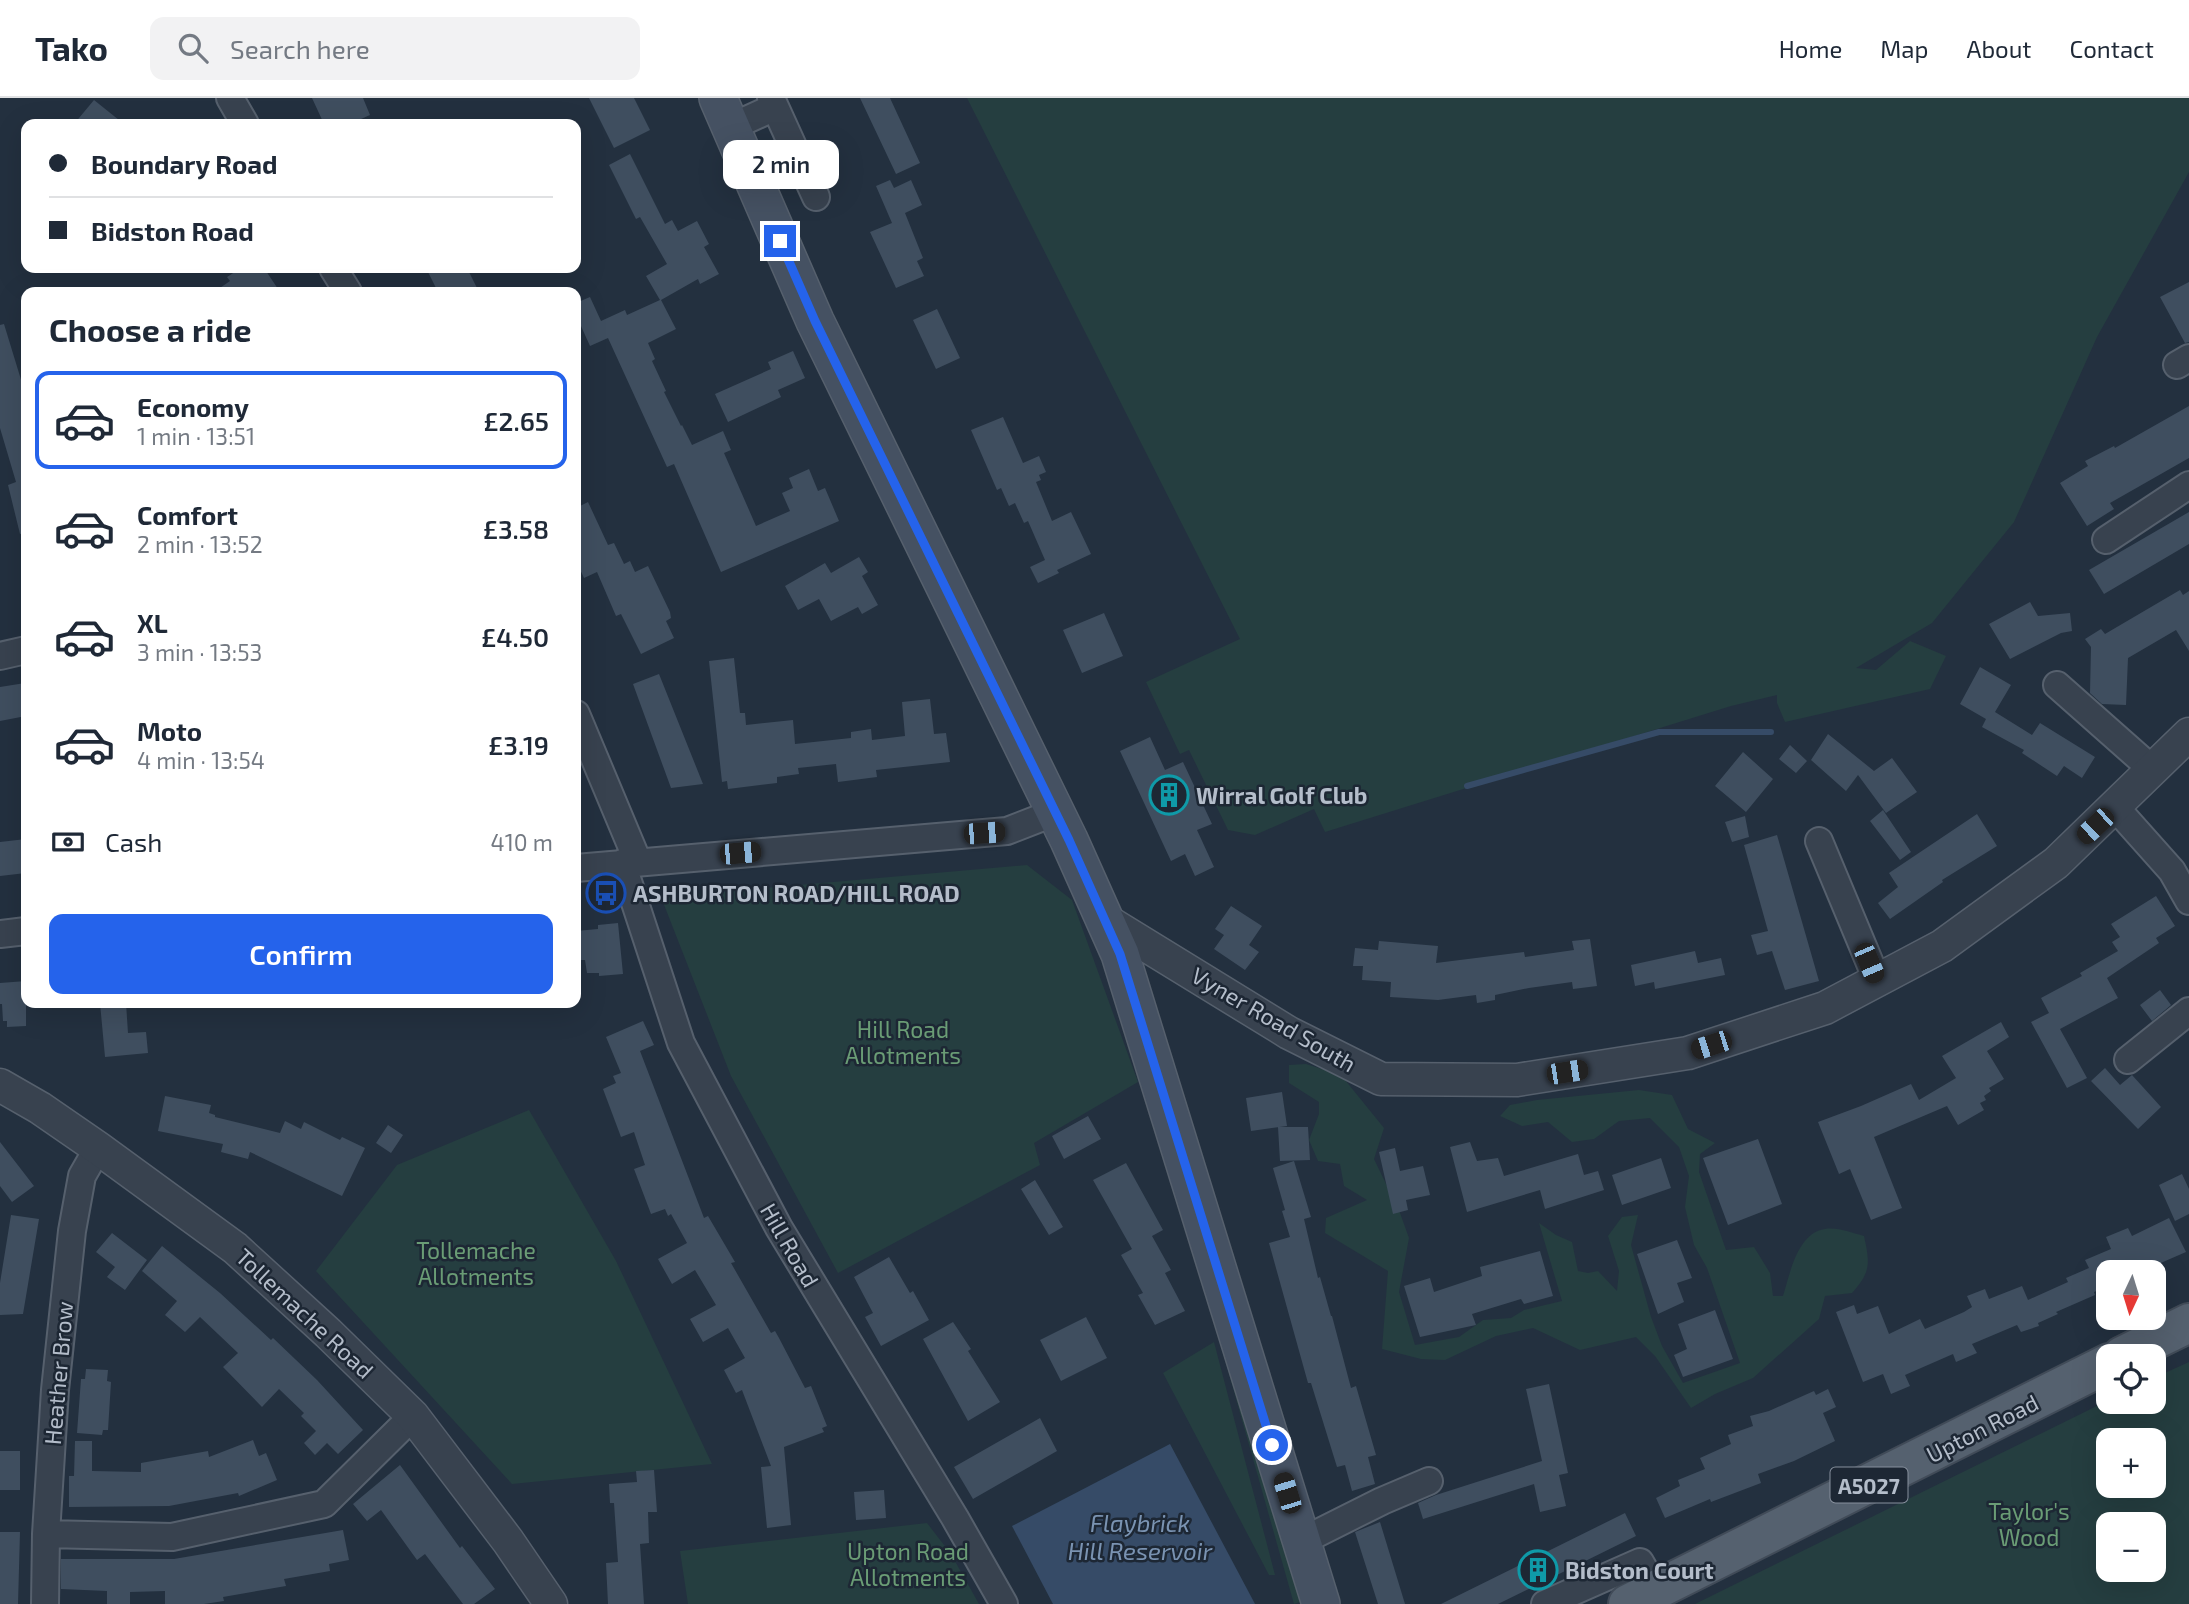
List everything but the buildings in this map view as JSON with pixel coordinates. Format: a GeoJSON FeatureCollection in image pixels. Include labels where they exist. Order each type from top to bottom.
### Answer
{"type":"FeatureCollection","features":[{"type":"Feature","properties":{"kind":"main road"},"geometry":{"type":"LineString","coordinates":[[724,113],[815,321],[1056,812],[1120,954],[1321,1604]]}},
{"type":"Feature","properties":{"kind":"main road"},"geometry":{"type":"LineString","coordinates":[[2146,1344],[2189,1323]]}},
{"type":"Feature","properties":{"kind":"main road","name":"Upton Road"},"geometry":{"type":"LineString","coordinates":[[1642,1597],[2096,1370]]}},
{"type":"Feature","properties":{"kind":"street"},"geometry":{"type":"LineString","coordinates":[[230,98],[242,119]]}},
{"type":"Feature","properties":{"kind":"street"},"geometry":{"type":"LineString","coordinates":[[724,113],[773,102],[816,197]]}},
{"type":"Feature","properties":{"kind":"street"},"geometry":{"type":"LineString","coordinates":[[2106,540],[2189,485]]}},
{"type":"Feature","properties":{"kind":"street"},"geometry":{"type":"LineString","coordinates":[[0,656],[21,651]]}},
{"type":"Feature","properties":{"kind":"street"},"geometry":{"type":"LineString","coordinates":[[2057,685],[2142,760]]}},
{"type":"Feature","properties":{"kind":"street","name":"Hill Road"},"geometry":{"type":"LineString","coordinates":[[581,728],[630,862],[681,1043],[779,1228],[955,1518],[1004,1604]]}},
{"type":"Feature","properties":{"kind":"street","name":"Vyner Road South"},"geometry":{"type":"LineString","coordinates":[[1105,920],[1289,1032],[1381,1079],[1517,1080],[1688,1053],[1825,1008],[1873,972],[1952,939],[2056,863],[2115,807],[2142,760],[2189,734]]}},
{"type":"Feature","properties":{"kind":"street"},"geometry":{"type":"LineString","coordinates":[[2115,807],[2172,871],[2189,901]]}},
{"type":"Feature","properties":{"kind":"street"},"geometry":{"type":"LineString","coordinates":[[581,867],[1007,831],[1056,812]]}},
{"type":"Feature","properties":{"kind":"street"},"geometry":{"type":"LineString","coordinates":[[1819,841],[1873,972]]}},
{"type":"Feature","properties":{"kind":"street"},"geometry":{"type":"LineString","coordinates":[[0,934],[21,932]]}},
{"type":"Feature","properties":{"kind":"street"},"geometry":{"type":"LineString","coordinates":[[2128,1060],[2189,1011]]}},
{"type":"Feature","properties":{"kind":"street","name":"Tollemache Road"},"geometry":{"type":"LineString","coordinates":[[0,1084],[99,1147],[235,1248],[328,1334],[413,1416],[508,1541],[551,1604]]}},
{"type":"Feature","properties":{"kind":"street","name":"Heather Brow"},"geometry":{"type":"LineString","coordinates":[[45,1604],[46,1534],[55,1390],[72,1231],[82,1176],[99,1147]]}},
{"type":"Feature","properties":{"kind":"street"},"geometry":{"type":"LineString","coordinates":[[46,1534],[172,1536],[324,1504],[413,1416]]}},
{"type":"Feature","properties":{"kind":"street"},"geometry":{"type":"LineString","coordinates":[[1302,1541],[1429,1481]]}},
{"type":"Feature","properties":{"kind":"street"},"geometry":{"type":"LineString","coordinates":[[1545,1604],[1640,1562],[1642,1597]]}},
{"type":"Feature","properties":{"kind":"green space","name":"Wirral Golf Club"},"geometry":{"type":"Polygon","coordinates":[[[967,98],[2189,98],[2189,172],[2097,337],[2014,522],[1932,623],[1856,668],[1876,670],[1910,641],[1946,656],[1930,689],[1785,722],[1777,703],[1777,695],[1731,706],[1325,832],[1314,809],[1255,835],[1228,830],[1189,750],[1180,754],[1146,682],[1240,639],[967,98]]]}},
{"type":"Feature","properties":{"kind":"green space","name":"Hill Road Allotments"},"geometry":{"type":"Polygon","coordinates":[[[1027,865],[1072,900],[1138,1082],[1034,1143],[1040,1165],[838,1273],[731,1076],[661,897],[1027,865]]]}},
{"type":"Feature","properties":{"kind":"green space"},"geometry":{"type":"Polygon","coordinates":[[[1306,1064],[1341,1075],[1384,1128],[1374,1159],[1409,1238],[1399,1292],[1415,1345],[1459,1337],[1483,1320],[1511,1318],[1524,1310],[1562,1301],[1539,1223],[1572,1242],[1578,1271],[1598,1271],[1617,1291],[1619,1271],[1608,1236],[1622,1217],[1638,1215],[1631,1245],[1651,1317],[1662,1346],[1683,1383],[1740,1363],[1707,1268],[1694,1245],[1685,1207],[1689,1176],[1679,1147],[1650,1118],[1619,1121],[1594,1139],[1572,1142],[1548,1122],[1522,1126],[1500,1116],[1510,1105],[1537,1100],[1639,1090],[1672,1095],[1688,1129],[1715,1143],[1700,1154],[1699,1172],[1726,1250],[1754,1247],[1770,1273],[1773,1296],[1783,1296],[1801,1246],[1815,1232],[1825,1229],[1864,1236],[1868,1260],[1866,1273],[1852,1293],[1825,1296],[1819,1319],[1753,1378],[1715,1394],[1691,1408],[1655,1356],[1636,1337],[1580,1350],[1533,1328],[1496,1336],[1445,1360],[1421,1359],[1382,1349],[1388,1271],[1325,1233],[1326,1218],[1367,1200],[1344,1186],[1340,1164],[1318,1161],[1309,1140],[1319,1114],[1319,1102],[1289,1083],[1289,1065],[1306,1064]]]}},
{"type":"Feature","properties":{"kind":"green space","name":"Tollemache Allotments"},"geometry":{"type":"Polygon","coordinates":[[[529,1110],[616,1261],[712,1464],[512,1484],[316,1271],[397,1165],[529,1110]]]}},
{"type":"Feature","properties":{"kind":"green space"},"geometry":{"type":"Polygon","coordinates":[[[1214,1342],[1275,1575],[1269,1575],[1163,1373],[1214,1342]]]}},
{"type":"Feature","properties":{"kind":"green space"},"geometry":{"type":"Polygon","coordinates":[[[1220,1342],[1233,1346],[1303,1601],[1294,1604],[1220,1342]]]}},
{"type":"Feature","properties":{"kind":"green space","name":"Taylor's Wood"},"geometry":{"type":"Polygon","coordinates":[[[2189,1362],[2189,1604],[1695,1604],[2096,1406],[2096,1414],[2166,1414],[2166,1373],[2189,1362]]]}},
{"type":"Feature","properties":{"kind":"green space","name":"Upton Road Allotments"},"geometry":{"type":"Polygon","coordinates":[[[927,1523],[951,1554],[979,1604],[688,1604],[680,1551],[927,1523]]]}},
{"type":"Feature","properties":{"kind":"water","name":"Flaybrick Hill Reservoir"},"geometry":{"type":"Polygon","coordinates":[[[1170,1444],[1255,1604],[1053,1604],[1012,1526],[1170,1444]]]}},
{"type":"Feature","properties":{"kind":"waterway"},"geometry":{"type":"LineString","coordinates":[[1467,786],[1659,732],[1771,732]]}},
{"type":"Feature","properties":{"kind":"place","name":"Wirral Golf Club"},"geometry":{"type":"Point","coordinates":[1169,795]}},
{"type":"Feature","properties":{"kind":"place","name":"ASHBURTON ROAD/HILL ROAD"},"geometry":{"type":"Point","coordinates":[606,893]}},
{"type":"Feature","properties":{"kind":"place","name":"Bidston Court"},"geometry":{"type":"Point","coordinates":[1538,1570]}},
{"type":"Feature","properties":{"kind":"route"},"geometry":{"type":"LineString","coordinates":[[780,241],[815,321],[1069,840],[1120,954],[1272,1445]]}}]}
